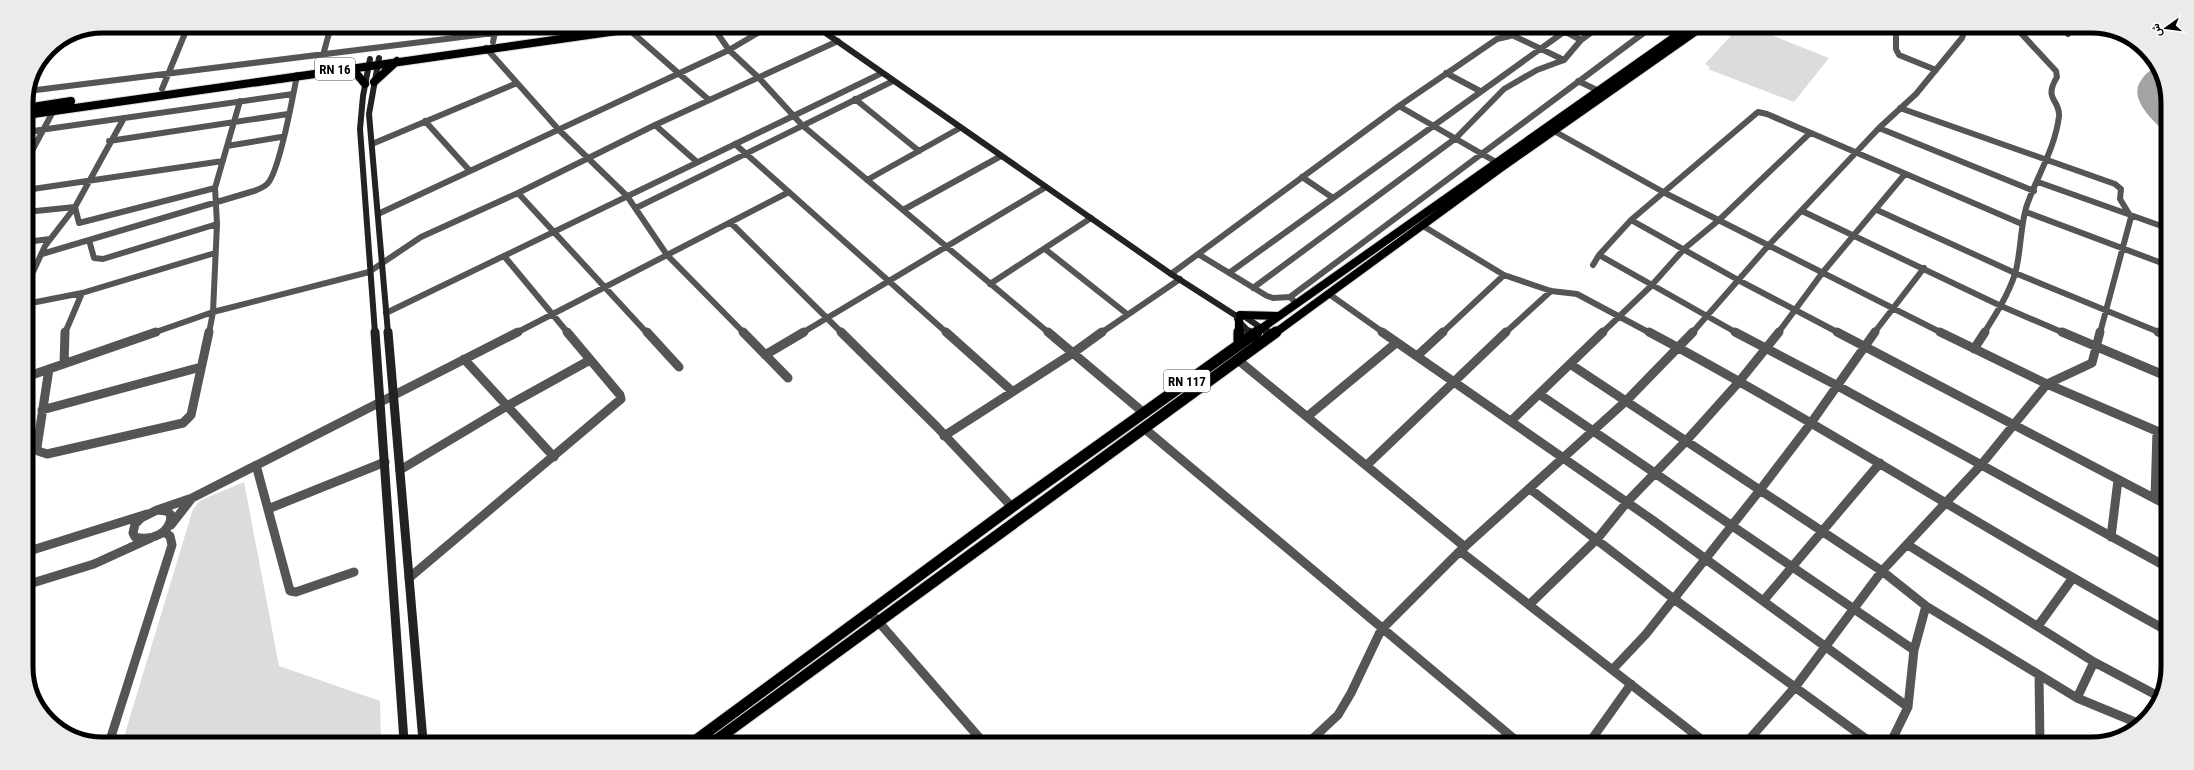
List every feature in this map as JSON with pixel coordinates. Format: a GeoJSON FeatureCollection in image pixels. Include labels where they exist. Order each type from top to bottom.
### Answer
{"type":"FeatureCollection","features":[{"type":"Feature","properties":{"kind":"main road","name":"RN 16"},"geometry":{"type":"LineString","coordinates":[[33,107],[320,66],[374,61],[559,33]]}},
{"type":"Feature","properties":{"kind":"main road","name":"RN 16"},"geometry":{"type":"LineString","coordinates":[[33,114],[351,67],[374,61],[398,61],[592,33]]}},
{"type":"Feature","properties":{"kind":"main road","name":"RN 117"},"geometry":{"type":"LineString","coordinates":[[700,737],[1012,507],[1280,316],[1293,300],[1496,162],[1680,33]]}},
{"type":"Feature","properties":{"kind":"main road","name":"RN 117"},"geometry":{"type":"LineString","coordinates":[[721,737],[1022,516],[1145,430],[1261,343],[1422,226],[1693,33]]}},
{"type":"Feature","properties":{"kind":"main road"},"geometry":{"type":"LineString","coordinates":[[351,67],[369,83],[398,61]]}},
{"type":"Feature","properties":{"kind":"main road"},"geometry":{"type":"LineString","coordinates":[[1239,344],[1238,317],[1280,316]]}},
{"type":"Feature","properties":{"kind":"street"},"geometry":{"type":"LineString","coordinates":[[162,89],[185,33]]}},
{"type":"Feature","properties":{"kind":"street"},"geometry":{"type":"LineString","coordinates":[[320,66],[322,54],[330,33]]}},
{"type":"Feature","properties":{"kind":"street"},"geometry":{"type":"LineString","coordinates":[[34,90],[474,33]]}},
{"type":"Feature","properties":{"kind":"street"},"geometry":{"type":"LineString","coordinates":[[494,42],[496,33]]}},
{"type":"Feature","properties":{"kind":"street"},"geometry":{"type":"LineString","coordinates":[[632,33],[677,74],[709,100]]}},
{"type":"Feature","properties":{"kind":"street"},"geometry":{"type":"LineString","coordinates":[[717,33],[729,50],[758,78],[802,125],[1144,414]]}},
{"type":"Feature","properties":{"kind":"street"},"geometry":{"type":"LineString","coordinates":[[378,214],[729,50],[758,33]]}},
{"type":"Feature","properties":{"kind":"street"},"geometry":{"type":"LineString","coordinates":[[825,33],[1171,274],[1238,317],[1262,328],[1272,335]]}},
{"type":"Feature","properties":{"kind":"street"},"geometry":{"type":"LineString","coordinates":[[1171,274],[1446,73],[1497,38],[1515,33]]}},
{"type":"Feature","properties":{"kind":"street"},"geometry":{"type":"LineString","coordinates":[[1229,273],[1560,33]]}},
{"type":"Feature","properties":{"kind":"street"},"geometry":{"type":"LineString","coordinates":[[1569,33],[1581,40]]}},
{"type":"Feature","properties":{"kind":"street"},"geometry":{"type":"LineString","coordinates":[[1253,288],[1456,138],[1504,90],[1537,70],[1564,60],[1581,40],[1591,33]]}},
{"type":"Feature","properties":{"kind":"street"},"geometry":{"type":"LineString","coordinates":[[1198,254],[1253,288],[1273,298],[1293,300],[1578,81],[1644,33]]}},
{"type":"Feature","properties":{"kind":"street"},"geometry":{"type":"LineString","coordinates":[[1896,33],[1896,49],[1900,55],[1936,70]]}},
{"type":"Feature","properties":{"kind":"street"},"geometry":{"type":"LineString","coordinates":[[1314,737],[1338,715],[1351,693],[1381,630],[1462,549],[1565,458],[1626,401],[1740,281],[1768,246],[1936,70],[1962,38],[1964,33]]}},
{"type":"Feature","properties":{"kind":"street"},"geometry":{"type":"LineString","coordinates":[[1974,349],[2001,306],[2015,273],[2022,224],[2047,161],[2059,115],[2051,93],[2051,87],[2057,77],[2056,71],[2021,33]]}},
{"type":"Feature","properties":{"kind":"street"},"geometry":{"type":"LineString","coordinates":[[1512,35],[1564,60]]}},
{"type":"Feature","properties":{"kind":"street"},"geometry":{"type":"LineString","coordinates":[[33,375],[213,312],[369,272],[400,250],[422,237],[589,159],[655,125],[838,42]]}},
{"type":"Feature","properties":{"kind":"street"},"geometry":{"type":"LineString","coordinates":[[486,48],[559,130],[627,196],[667,255],[788,378]]}},
{"type":"Feature","properties":{"kind":"street"},"geometry":{"type":"LineString","coordinates":[[374,61],[360,113],[360,130],[369,272],[385,462],[404,737]]}},
{"type":"Feature","properties":{"kind":"street"},"geometry":{"type":"LineString","coordinates":[[386,313],[882,73]]}},
{"type":"Feature","properties":{"kind":"street"},"geometry":{"type":"LineString","coordinates":[[1446,73],[1480,90]]}},
{"type":"Feature","properties":{"kind":"street"},"geometry":{"type":"LineString","coordinates":[[42,254],[259,189],[268,183],[272,176],[293,94],[296,75]]}},
{"type":"Feature","properties":{"kind":"street"},"geometry":{"type":"LineString","coordinates":[[636,208],[746,152],[893,81]]}},
{"type":"Feature","properties":{"kind":"street"},"geometry":{"type":"LineString","coordinates":[[1578,81],[1597,90]]}},
{"type":"Feature","properties":{"kind":"street"},"geometry":{"type":"LineString","coordinates":[[369,83],[372,144],[423,737]]}},
{"type":"Feature","properties":{"kind":"street"},"geometry":{"type":"LineString","coordinates":[[372,144],[517,83]]}},
{"type":"Feature","properties":{"kind":"street"},"geometry":{"type":"LineString","coordinates":[[33,131],[293,94]]}},
{"type":"Feature","properties":{"kind":"street"},"geometry":{"type":"LineString","coordinates":[[855,99],[919,151]]}},
{"type":"Feature","properties":{"kind":"street"},"geometry":{"type":"LineString","coordinates":[[49,369],[37,447],[38,451],[47,454],[175,426],[183,423],[191,415],[213,312],[217,224],[215,188],[240,101]]}},
{"type":"Feature","properties":{"kind":"street"},"geometry":{"type":"LineString","coordinates":[[33,146],[44,129],[57,103]]}},
{"type":"Feature","properties":{"kind":"street"},"geometry":{"type":"LineString","coordinates":[[1399,106],[1496,162]]}},
{"type":"Feature","properties":{"kind":"street"},"geometry":{"type":"LineString","coordinates":[[1751,737],[1796,686],[1882,571],[1908,545],[1944,503],[1981,465],[2047,384],[2090,365],[2094,360],[2131,217],[2120,199],[2121,189],[2119,186],[1900,108]]}},
{"type":"Feature","properties":{"kind":"street"},"geometry":{"type":"LineString","coordinates":[[1593,265],[1599,255],[1631,220],[1665,193],[1758,112],[1767,114],[1856,154],[2022,224]]}},
{"type":"Feature","properties":{"kind":"street"},"geometry":{"type":"LineString","coordinates":[[110,141],[288,114]]}},
{"type":"Feature","properties":{"kind":"street"},"geometry":{"type":"LineString","coordinates":[[33,273],[50,239],[75,207],[124,118]]}},
{"type":"Feature","properties":{"kind":"street"},"geometry":{"type":"LineString","coordinates":[[425,122],[470,171]]}},
{"type":"Feature","properties":{"kind":"street"},"geometry":{"type":"LineString","coordinates":[[655,125],[696,162]]}},
{"type":"Feature","properties":{"kind":"street"},"geometry":{"type":"LineString","coordinates":[[867,180],[960,128]]}},
{"type":"Feature","properties":{"kind":"street"},"geometry":{"type":"LineString","coordinates":[[1879,128],[2034,191]]}},
{"type":"Feature","properties":{"kind":"street"},"geometry":{"type":"LineString","coordinates":[[1554,131],[1665,193],[1974,349],[2047,384],[2161,433]]}},
{"type":"Feature","properties":{"kind":"street"},"geometry":{"type":"LineString","coordinates":[[1511,421],[1651,286],[1684,249],[1719,220],[1810,133]]}},
{"type":"Feature","properties":{"kind":"street"},"geometry":{"type":"LineString","coordinates":[[226,146],[281,137]]}},
{"type":"Feature","properties":{"kind":"street"},"geometry":{"type":"LineString","coordinates":[[735,144],[746,152],[1012,390]]}},
{"type":"Feature","properties":{"kind":"street"},"geometry":{"type":"LineString","coordinates":[[903,210],[1001,156]]}},
{"type":"Feature","properties":{"kind":"street"},"geometry":{"type":"LineString","coordinates":[[33,189],[223,161]]}},
{"type":"Feature","properties":{"kind":"street"},"geometry":{"type":"LineString","coordinates":[[1529,605],[1598,538],[1627,502],[1686,441],[1738,383],[1797,309],[1823,272],[1877,210],[1905,174]]}},
{"type":"Feature","properties":{"kind":"street"},"geometry":{"type":"LineString","coordinates":[[1302,177],[1332,198]]}},
{"type":"Feature","properties":{"kind":"street"},"geometry":{"type":"LineString","coordinates":[[2038,182],[2131,217],[2161,226]]}},
{"type":"Feature","properties":{"kind":"street"},"geometry":{"type":"LineString","coordinates":[[765,354],[1046,187]]}},
{"type":"Feature","properties":{"kind":"street"},"geometry":{"type":"LineString","coordinates":[[75,207],[79,223],[215,188]]}},
{"type":"Feature","properties":{"kind":"street"},"geometry":{"type":"LineString","coordinates":[[33,550],[192,498],[789,192]]}},
{"type":"Feature","properties":{"kind":"street"},"geometry":{"type":"LineString","coordinates":[[518,193],[679,367]]}},
{"type":"Feature","properties":{"kind":"street"},"geometry":{"type":"LineString","coordinates":[[33,211],[75,207]]}},
{"type":"Feature","properties":{"kind":"street"},"geometry":{"type":"LineString","coordinates":[[1802,210],[2001,306],[2161,374]]}},
{"type":"Feature","properties":{"kind":"street"},"geometry":{"type":"LineString","coordinates":[[1877,210],[2015,273],[2161,334]]}},
{"type":"Feature","properties":{"kind":"street"},"geometry":{"type":"LineString","coordinates":[[2026,212],[2161,263]]}},
{"type":"Feature","properties":{"kind":"street"},"geometry":{"type":"LineString","coordinates":[[990,284],[1046,249],[1091,218]]}},
{"type":"Feature","properties":{"kind":"street"},"geometry":{"type":"LineString","coordinates":[[1631,220],[1740,281],[1797,309],[2161,502]]}},
{"type":"Feature","properties":{"kind":"street"},"geometry":{"type":"LineString","coordinates":[[731,223],[828,317],[1012,507]]}},
{"type":"Feature","properties":{"kind":"street"},"geometry":{"type":"LineString","coordinates":[[89,240],[94,258],[103,259],[217,224]]}},
{"type":"Feature","properties":{"kind":"street"},"geometry":{"type":"LineString","coordinates":[[1422,226],[1504,275],[1551,291],[1577,294],[1677,347],[1880,463],[2072,579],[2161,628]]}},
{"type":"Feature","properties":{"kind":"street"},"geometry":{"type":"LineString","coordinates":[[33,241],[50,239]]}},
{"type":"Feature","properties":{"kind":"street"},"geometry":{"type":"LineString","coordinates":[[1046,249],[1127,314]]}},
{"type":"Feature","properties":{"kind":"street"},"geometry":{"type":"LineString","coordinates":[[33,303],[82,293],[215,253]]}},
{"type":"Feature","properties":{"kind":"street"},"geometry":{"type":"LineString","coordinates":[[1599,255],[1707,317],[1836,385],[2111,538],[2161,564]]}},
{"type":"Feature","properties":{"kind":"street"},"geometry":{"type":"LineString","coordinates":[[409,578],[621,399],[620,395],[504,256]]}},
{"type":"Feature","properties":{"kind":"street"},"geometry":{"type":"LineString","coordinates":[[1613,669],[1646,634],[1704,558],[1760,490],[1811,423],[1865,345],[1895,308],[1924,268]]}},
{"type":"Feature","properties":{"kind":"street"},"geometry":{"type":"LineString","coordinates":[[1417,356],[1504,275]]}},
{"type":"Feature","properties":{"kind":"street"},"geometry":{"type":"LineString","coordinates":[[944,436],[1012,390],[1073,353],[1127,314],[1180,279]]}},
{"type":"Feature","properties":{"kind":"street"},"geometry":{"type":"LineString","coordinates":[[1367,465],[1454,380],[1551,291]]}},
{"type":"Feature","properties":{"kind":"street"},"geometry":{"type":"LineString","coordinates":[[64,364],[65,331],[82,293]]}},
{"type":"Feature","properties":{"kind":"street"},"geometry":{"type":"LineString","coordinates":[[1329,294],[1396,343],[1454,380],[1627,502],[1826,645],[1908,707]]}},
{"type":"Feature","properties":{"kind":"street"},"geometry":{"type":"LineString","coordinates":[[1238,317],[1252,336],[1261,343]]}},
{"type":"Feature","properties":{"kind":"street"},"geometry":{"type":"LineString","coordinates":[[1308,416],[1396,343]]}},
{"type":"Feature","properties":{"kind":"street"},"geometry":{"type":"LineString","coordinates":[[464,359],[554,457]]}},
{"type":"Feature","properties":{"kind":"street"},"geometry":{"type":"LineString","coordinates":[[400,470],[507,406],[590,360]]}},
{"type":"Feature","properties":{"kind":"street"},"geometry":{"type":"LineString","coordinates":[[1238,360],[1367,465],[1462,549],[1529,605],[1698,737]]}},
{"type":"Feature","properties":{"kind":"street"},"geometry":{"type":"LineString","coordinates":[[1570,364],[1882,571],[1926,606],[2077,698],[2134,721]]}},
{"type":"Feature","properties":{"kind":"street"},"geometry":{"type":"LineString","coordinates":[[42,410],[201,367]]}},
{"type":"Feature","properties":{"kind":"street"},"geometry":{"type":"LineString","coordinates":[[1539,394],[1655,474],[1854,607],[1914,650]]}},
{"type":"Feature","properties":{"kind":"street"},"geometry":{"type":"LineString","coordinates":[[1145,430],[1381,630],[1511,737]]}},
{"type":"Feature","properties":{"kind":"street"},"geometry":{"type":"LineString","coordinates":[[2156,499],[2157,431]]}},
{"type":"Feature","properties":{"kind":"street"},"geometry":{"type":"LineString","coordinates":[[268,509],[385,462]]}},
{"type":"Feature","properties":{"kind":"street"},"geometry":{"type":"LineString","coordinates":[[1764,600],[1880,463]]}},
{"type":"Feature","properties":{"kind":"street"},"geometry":{"type":"LineString","coordinates":[[256,466],[290,591],[296,592],[354,572]]}},
{"type":"Feature","properties":{"kind":"street"},"geometry":{"type":"LineString","coordinates":[[2111,538],[2118,480]]}},
{"type":"Feature","properties":{"kind":"street"},"geometry":{"type":"LineString","coordinates":[[1530,489],[1598,538],[1674,599],[1796,686],[1864,737]]}},
{"type":"Feature","properties":{"kind":"street"},"geometry":{"type":"LineString","coordinates":[[33,583],[94,564],[151,538],[166,529],[192,498]]}},
{"type":"Feature","properties":{"kind":"street"},"geometry":{"type":"LineString","coordinates":[[157,510],[167,511],[171,514],[172,518],[166,529]]}},
{"type":"Feature","properties":{"kind":"street"},"geometry":{"type":"LineString","coordinates":[[146,514],[136,523],[133,533],[139,539],[151,538]]}},
{"type":"Feature","properties":{"kind":"street"},"geometry":{"type":"LineString","coordinates":[[111,737],[172,546],[170,536],[166,529]]}},
{"type":"Feature","properties":{"kind":"street"},"geometry":{"type":"LineString","coordinates":[[1908,545],[2094,662],[2155,694]]}},
{"type":"Feature","properties":{"kind":"street"},"geometry":{"type":"LineString","coordinates":[[2038,626],[2072,579]]}},
{"type":"Feature","properties":{"kind":"street"},"geometry":{"type":"LineString","coordinates":[[1893,737],[1908,707],[1914,650],[1926,606]]}},
{"type":"Feature","properties":{"kind":"street"},"geometry":{"type":"LineString","coordinates":[[870,612],[979,737]]}},
{"type":"Feature","properties":{"kind":"street"},"geometry":{"type":"LineString","coordinates":[[2077,698],[2094,662]]}},
{"type":"Feature","properties":{"kind":"street"},"geometry":{"type":"LineString","coordinates":[[2039,676],[2040,737]]}},
{"type":"Feature","properties":{"kind":"street"},"geometry":{"type":"LineString","coordinates":[[1593,737],[1631,684]]}},
{"type":"Feature","properties":{"kind":"shaded area"},"geometry":{"type":"Polygon","coordinates":[[[1733,33],[1766,33],[1829,58],[1794,102],[1708,69],[1710,67],[1705,64],[1733,33]]]}},
{"type":"Feature","properties":{"kind":"shaded area"},"geometry":{"type":"Polygon","coordinates":[[[2152,69],[2160,90],[2161,128],[2144,110],[2137,94],[2138,86],[2146,74],[2152,69]]]}},
{"type":"Feature","properties":{"kind":"shaded area"},"geometry":{"type":"Polygon","coordinates":[[[244,482],[279,666],[380,701],[381,737],[124,737],[193,509],[201,500],[244,482]]]}}]}
